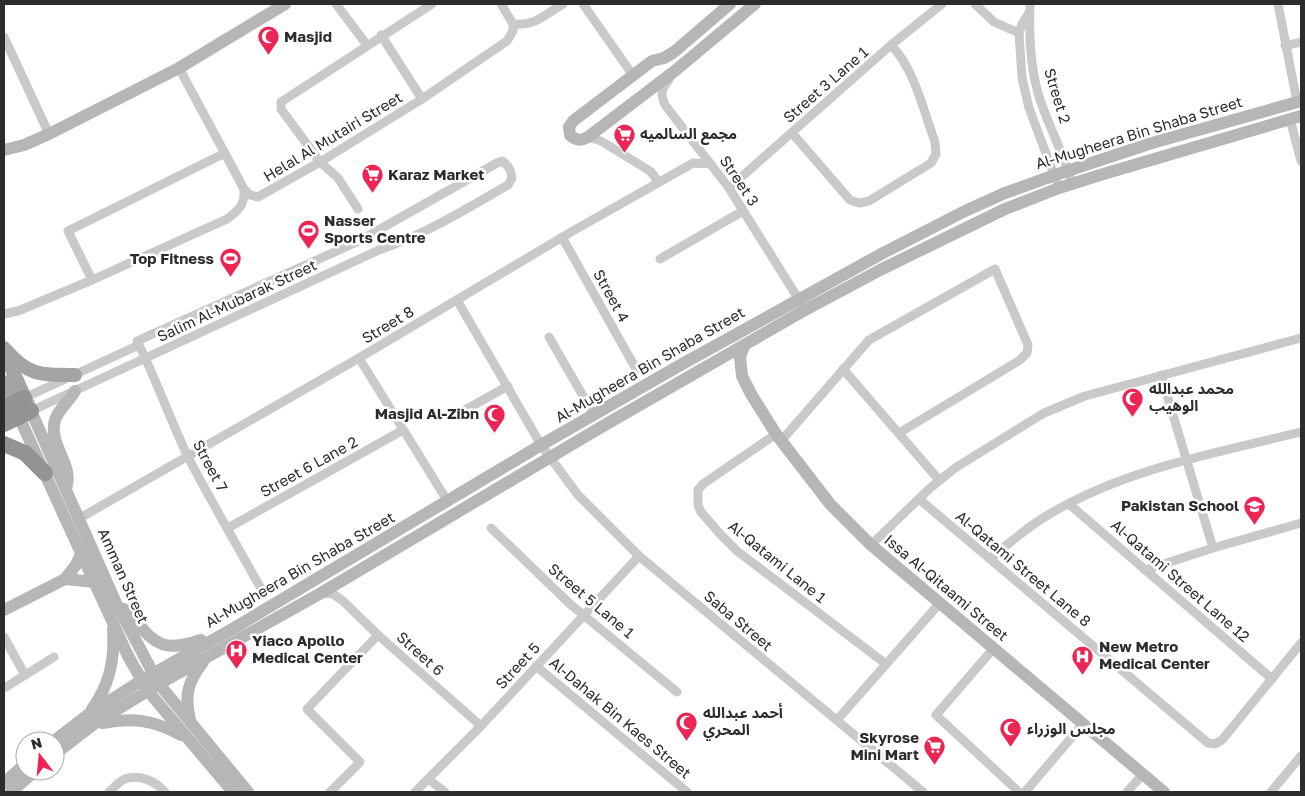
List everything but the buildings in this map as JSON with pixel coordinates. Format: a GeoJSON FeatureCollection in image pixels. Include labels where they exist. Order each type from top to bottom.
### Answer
{"type":"FeatureCollection","features":[{"type":"Feature","properties":{"kind":"highway"},"geometry":{"type":"LineString","coordinates":[[4,424],[18,407]]}},
{"type":"Feature","properties":{"kind":"highway"},"geometry":{"type":"LineString","coordinates":[[4,444],[24,453],[45,473]]}},
{"type":"Feature","properties":{"kind":"main road"},"geometry":{"type":"LineString","coordinates":[[4,150],[24,145],[49,134],[179,68],[285,4]]}},
{"type":"Feature","properties":{"kind":"main road"},"geometry":{"type":"LineString","coordinates":[[730,4],[674,52],[664,58],[652,60],[571,124],[569,131],[573,139],[582,140],[588,137],[676,70],[755,4]]}},
{"type":"Feature","properties":{"kind":"main road","name":"Al-Mugheera Bin Shaba Street"},"geometry":{"type":"LineString","coordinates":[[151,679],[205,659],[321,593],[744,346],[802,305],[883,253],[965,211],[1055,175],[1152,143],[1299,102]]}},
{"type":"Feature","properties":{"kind":"main road","name":"Al-Mugheera Bin Shaba Street"},"geometry":{"type":"LineString","coordinates":[[65,745],[92,719],[151,679],[234,628],[541,445],[802,305],[882,269],[1005,209],[1059,188],[1296,118]]}},
{"type":"Feature","properties":{"kind":"main road"},"geometry":{"type":"LineString","coordinates":[[4,159],[24,145]]}},
{"type":"Feature","properties":{"kind":"main road","name":"Issa Al-Qitaami Street"},"geometry":{"type":"LineString","coordinates":[[744,346],[740,357],[742,376],[751,394],[778,437],[830,504],[871,545],[939,604],[1164,792]]}},
{"type":"Feature","properties":{"kind":"main road"},"geometry":{"type":"LineString","coordinates":[[4,350],[18,363],[33,372],[51,375],[79,373]]}},
{"type":"Feature","properties":{"kind":"main road","name":"Amman Street"},"geometry":{"type":"LineString","coordinates":[[4,350],[18,407],[45,473],[128,656],[192,725],[248,792]]}},
{"type":"Feature","properties":{"kind":"main road"},"geometry":{"type":"LineString","coordinates":[[712,364],[729,366],[742,376]]}},
{"type":"Feature","properties":{"kind":"main road","name":"Amman Street"},"geometry":{"type":"LineString","coordinates":[[4,382],[66,488],[151,679]]}},
{"type":"Feature","properties":{"kind":"main road"},"geometry":{"type":"LineString","coordinates":[[66,488],[68,473],[55,439],[54,425],[59,412],[75,391]]}},
{"type":"Feature","properties":{"kind":"main road"},"geometry":{"type":"LineString","coordinates":[[4,610],[65,579],[76,565],[81,554]]}},
{"type":"Feature","properties":{"kind":"main road"},"geometry":{"type":"LineString","coordinates":[[65,579],[95,582]]}},
{"type":"Feature","properties":{"kind":"main road"},"geometry":{"type":"LineString","coordinates":[[116,603],[146,635],[157,642],[169,646],[188,644],[234,628]]}},
{"type":"Feature","properties":{"kind":"main road"},"geometry":{"type":"LineString","coordinates":[[112,619],[114,651],[111,670],[92,719],[146,721],[162,725],[186,737]]}},
{"type":"Feature","properties":{"kind":"main road"},"geometry":{"type":"LineString","coordinates":[[192,725],[187,707],[187,692],[192,678],[205,659]]}},
{"type":"Feature","properties":{"kind":"main road","name":"Al-Mugheera Bin Shaba Street"},"geometry":{"type":"LineString","coordinates":[[65,735],[148,691],[151,679]]}},
{"type":"Feature","properties":{"kind":"main road"},"geometry":{"type":"LineString","coordinates":[[148,691],[233,792]]}},
{"type":"Feature","properties":{"kind":"main road"},"geometry":{"type":"LineString","coordinates":[[4,783],[15,773]]}},
{"type":"Feature","properties":{"kind":"main road"},"geometry":{"type":"LineString","coordinates":[[11,792],[23,781]]}},
{"type":"Feature","properties":{"kind":"street"},"geometry":{"type":"LineString","coordinates":[[336,4],[367,45]]}},
{"type":"Feature","properties":{"kind":"street"},"geometry":{"type":"LineString","coordinates":[[358,209],[336,175],[320,162],[281,110],[281,102],[381,35],[432,4]]}},
{"type":"Feature","properties":{"kind":"street"},"geometry":{"type":"LineString","coordinates":[[500,4],[513,24],[532,23],[562,4]]}},
{"type":"Feature","properties":{"kind":"street"},"geometry":{"type":"LineString","coordinates":[[582,4],[632,74]]}},
{"type":"Feature","properties":{"kind":"street","name":"Street 3 Lane 1"},"geometry":{"type":"LineString","coordinates":[[729,188],[892,45],[942,4]]}},
{"type":"Feature","properties":{"kind":"street"},"geometry":{"type":"LineString","coordinates":[[975,4],[994,22],[1019,33]]}},
{"type":"Feature","properties":{"kind":"street"},"geometry":{"type":"LineString","coordinates":[[1278,4],[1299,102]]}},
{"type":"Feature","properties":{"kind":"street","name":"Street 2"},"geometry":{"type":"LineString","coordinates":[[1030,8],[1019,33],[1020,63],[1029,108],[1059,188]]}},
{"type":"Feature","properties":{"kind":"street","name":"Street 2"},"geometry":{"type":"LineString","coordinates":[[1030,8],[1032,63],[1038,92],[1069,171],[1072,184]]}},
{"type":"Feature","properties":{"kind":"street","name":"Helal Al Mutairi Street"},"geometry":{"type":"LineString","coordinates":[[244,189],[255,197],[262,196],[320,162],[422,99],[507,41],[513,30],[513,24]]}},
{"type":"Feature","properties":{"kind":"street"},"geometry":{"type":"LineString","coordinates":[[381,35],[422,99]]}},
{"type":"Feature","properties":{"kind":"street"},"geometry":{"type":"LineString","coordinates":[[4,37],[49,134]]}},
{"type":"Feature","properties":{"kind":"street"},"geometry":{"type":"LineString","coordinates":[[1286,46],[1301,42]]}},
{"type":"Feature","properties":{"kind":"street"},"geometry":{"type":"LineString","coordinates":[[792,132],[850,200],[856,203],[869,201],[931,163],[936,154],[935,142],[909,70],[902,57],[892,45]]}},
{"type":"Feature","properties":{"kind":"street"},"geometry":{"type":"LineString","coordinates":[[4,314],[18,311],[92,280],[227,219],[242,205],[245,198],[244,189],[179,68]]}},
{"type":"Feature","properties":{"kind":"street","name":"Street 3"},"geometry":{"type":"LineString","coordinates":[[676,70],[662,89],[665,105],[729,188],[802,305]]}},
{"type":"Feature","properties":{"kind":"street"},"geometry":{"type":"LineString","coordinates":[[1296,118],[1301,161]]}},
{"type":"Feature","properties":{"kind":"street"},"geometry":{"type":"LineString","coordinates":[[588,137],[601,141],[650,171],[655,176],[657,183]]}},
{"type":"Feature","properties":{"kind":"street"},"geometry":{"type":"LineString","coordinates":[[92,280],[68,231],[224,153]]}},
{"type":"Feature","properties":{"kind":"street","name":"Salim Al-Mubarak Street"},"geometry":{"type":"LineString","coordinates":[[502,161],[511,170],[512,178],[508,185],[429,230],[379,250],[75,391],[18,407],[79,373],[139,345],[137,341],[359,240],[497,163],[502,161]]}},
{"type":"Feature","properties":{"kind":"street","name":"Street 8"},"geometry":{"type":"LineString","coordinates":[[80,518],[360,358],[562,237],[657,183],[693,163],[711,164]]}},
{"type":"Feature","properties":{"kind":"street"},"geometry":{"type":"LineString","coordinates":[[660,259],[743,211]]}},
{"type":"Feature","properties":{"kind":"street","name":"Street 4"},"geometry":{"type":"LineString","coordinates":[[562,237],[636,369]]}},
{"type":"Feature","properties":{"kind":"street","name":"Al-Qatami Lane 1"},"geometry":{"type":"LineString","coordinates":[[886,664],[737,551],[701,512],[697,498],[698,490],[703,484],[778,437],[873,336],[995,269],[1028,345],[1027,354],[899,433]]}},
{"type":"Feature","properties":{"kind":"street"},"geometry":{"type":"LineString","coordinates":[[457,300],[550,458]]}},
{"type":"Feature","properties":{"kind":"street"},"geometry":{"type":"LineString","coordinates":[[549,338],[594,415]]}},
{"type":"Feature","properties":{"kind":"street"},"geometry":{"type":"LineString","coordinates":[[871,545],[939,480],[963,463],[1054,408],[1085,396],[1301,338]]}},
{"type":"Feature","properties":{"kind":"street","name":"Street 7"},"geometry":{"type":"LineString","coordinates":[[139,345],[188,456],[264,594]]}},
{"type":"Feature","properties":{"kind":"street"},"geometry":{"type":"LineString","coordinates":[[360,358],[448,502]]}},
{"type":"Feature","properties":{"kind":"street"},"geometry":{"type":"LineString","coordinates":[[843,369],[939,480]]}},
{"type":"Feature","properties":{"kind":"street"},"geometry":{"type":"LineString","coordinates":[[79,373],[84,383],[91,383]]}},
{"type":"Feature","properties":{"kind":"street"},"geometry":{"type":"LineString","coordinates":[[1161,375],[1213,548]]}},
{"type":"Feature","properties":{"kind":"street"},"geometry":{"type":"LineString","coordinates":[[456,415],[508,386]]}},
{"type":"Feature","properties":{"kind":"street","name":"Street 6 Lane 2"},"geometry":{"type":"LineString","coordinates":[[228,528],[403,430]]}},
{"type":"Feature","properties":{"kind":"street"},"geometry":{"type":"LineString","coordinates":[[990,559],[1032,525],[1069,504],[1127,479],[1187,460],[1301,432]]}},
{"type":"Feature","properties":{"kind":"street","name":"Saba Street"},"geometry":{"type":"LineString","coordinates":[[550,458],[578,495],[639,556],[923,792]]}},
{"type":"Feature","properties":{"kind":"street","name":"Al-Qatami Street Lane 8"},"geometry":{"type":"LineString","coordinates":[[919,498],[1208,743],[1215,744],[1222,740],[1301,643]]}},
{"type":"Feature","properties":{"kind":"street","name":"Al-Qatami Street Lane 12"},"geometry":{"type":"LineString","coordinates":[[1069,504],[1272,679]]}},
{"type":"Feature","properties":{"kind":"street"},"geometry":{"type":"LineString","coordinates":[[1145,570],[1301,523]]}},
{"type":"Feature","properties":{"kind":"street","name":"Street 5 Lane 1"},"geometry":{"type":"LineString","coordinates":[[491,528],[542,579],[677,692]]}},
{"type":"Feature","properties":{"kind":"street","name":"Street 5"},"geometry":{"type":"LineString","coordinates":[[415,792],[481,726],[639,556]]}},
{"type":"Feature","properties":{"kind":"street"},"geometry":{"type":"LineString","coordinates":[[343,600],[342,588],[348,576]]}},
{"type":"Feature","properties":{"kind":"street","name":"Street 6"},"geometry":{"type":"LineString","coordinates":[[321,593],[333,594],[343,600],[378,635],[481,726]]}},
{"type":"Feature","properties":{"kind":"street"},"geometry":{"type":"LineString","coordinates":[[836,720],[939,604]]}},
{"type":"Feature","properties":{"kind":"street"},"geometry":{"type":"LineString","coordinates":[[330,792],[360,762],[306,709],[378,635]]}},
{"type":"Feature","properties":{"kind":"street"},"geometry":{"type":"LineString","coordinates":[[4,637],[25,675]]}},
{"type":"Feature","properties":{"kind":"street"},"geometry":{"type":"LineString","coordinates":[[993,649],[936,715],[1019,792]]}},
{"type":"Feature","properties":{"kind":"street"},"geometry":{"type":"LineString","coordinates":[[6,687],[54,657]]}},
{"type":"Feature","properties":{"kind":"street","name":"Al-Dahak Bin Kaes Street"},"geometry":{"type":"LineString","coordinates":[[536,666],[687,792]]}},
{"type":"Feature","properties":{"kind":"street"},"geometry":{"type":"LineString","coordinates":[[1025,792],[1083,724]]}},
{"type":"Feature","properties":{"kind":"street"},"geometry":{"type":"LineString","coordinates":[[1271,792],[1301,756]]}},
{"type":"Feature","properties":{"kind":"street"},"geometry":{"type":"LineString","coordinates":[[1127,792],[1143,774]]}},
{"type":"Feature","properties":{"kind":"street"},"geometry":{"type":"LineString","coordinates":[[109,792],[124,779],[143,778],[158,784],[165,792]]}},
{"type":"Feature","properties":{"kind":"street"},"geometry":{"type":"LineString","coordinates":[[428,778],[445,792]]}},
{"type":"Feature","properties":{"kind":"place","name":"Masjid"},"geometry":{"type":"Point","coordinates":[268,56]}},
{"type":"Feature","properties":{"kind":"place","name":"مجمع السالميه"},"geometry":{"type":"Point","coordinates":[624,153]}},
{"type":"Feature","properties":{"kind":"place","name":"Karaz Market"},"geometry":{"type":"Point","coordinates":[372,194]}},
{"type":"Feature","properties":{"kind":"place","name":"Nasser Sports Centre"},"geometry":{"type":"Point","coordinates":[308,249]}},
{"type":"Feature","properties":{"kind":"place","name":"Top Fitness"},"geometry":{"type":"Point","coordinates":[230,278]}},
{"type":"Feature","properties":{"kind":"place","name":"محمد عبدالله الوهيب"},"geometry":{"type":"Point","coordinates":[1133,417]}},
{"type":"Feature","properties":{"kind":"place","name":"Masjid Al-Zibn"},"geometry":{"type":"Point","coordinates":[495,433]}},
{"type":"Feature","properties":{"kind":"place","name":"Pakistan School"},"geometry":{"type":"Point","coordinates":[1255,525]}},
{"type":"Feature","properties":{"kind":"place","name":"Yiaco Apollo Medical Center"},"geometry":{"type":"Point","coordinates":[236,669]}},
{"type":"Feature","properties":{"kind":"place","name":"New Metro Medical Center"},"geometry":{"type":"Point","coordinates":[1083,675]}},
{"type":"Feature","properties":{"kind":"place","name":"أحمد عبدالله المحري"},"geometry":{"type":"Point","coordinates":[687,741]}},
{"type":"Feature","properties":{"kind":"place","name":"مجلس الوزراء"},"geometry":{"type":"Point","coordinates":[1011,748]}},
{"type":"Feature","properties":{"kind":"place","name":"Skyrose Mini Mart"},"geometry":{"type":"Point","coordinates":[935,766]}}]}
